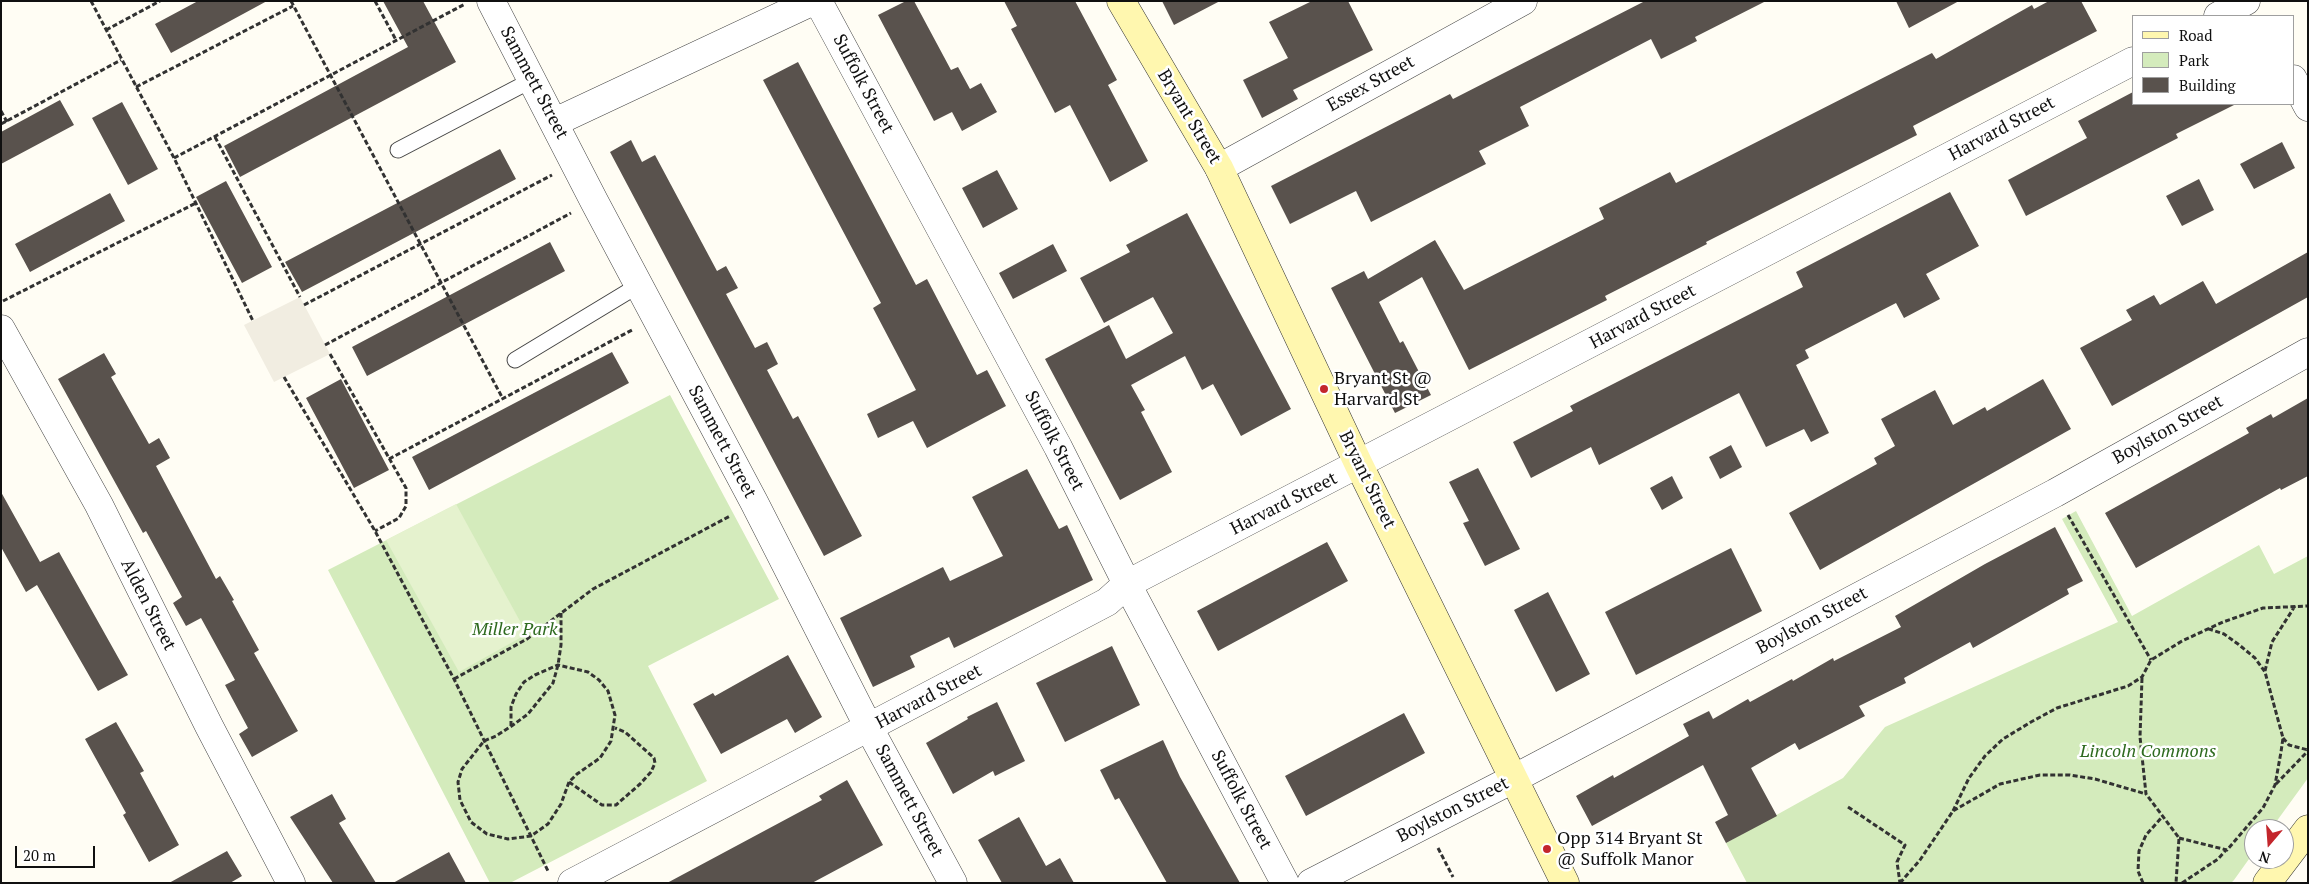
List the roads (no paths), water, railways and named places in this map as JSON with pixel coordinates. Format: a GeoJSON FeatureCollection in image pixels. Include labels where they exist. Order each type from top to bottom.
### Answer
{"type":"FeatureCollection","features":[{"type":"Feature","properties":{"kind":"main road","name":"Bryant Street"},"geometry":{"type":"LineString","coordinates":[[1121,1],[1220,168],[1359,465],[1515,778],[1526,806],[1565,883]]}},
{"type":"Feature","properties":{"kind":"main road"},"geometry":{"type":"LineString","coordinates":[[2267,883],[2308,828]]}},
{"type":"Feature","properties":{"kind":"street","name":"Sammett Street"},"geometry":{"type":"LineString","coordinates":[[491,1],[594,201],[754,502],[869,728],[953,883]]}},
{"type":"Feature","properties":{"kind":"street"},"geometry":{"type":"LineString","coordinates":[[555,122],[813,1]]}},
{"type":"Feature","properties":{"kind":"street","name":"Suffolk Street"},"geometry":{"type":"LineString","coordinates":[[818,1],[1013,362],[1127,584],[1286,883]]}},
{"type":"Feature","properties":{"kind":"street","name":"Essex Street"},"geometry":{"type":"LineString","coordinates":[[1220,168],[1523,1]]}},
{"type":"Feature","properties":{"kind":"street"},"geometry":{"type":"LineString","coordinates":[[2220,15],[2246,1]]}},
{"type":"Feature","properties":{"kind":"street"},"geometry":{"type":"LineString","coordinates":[[2252,1],[2259,15]]}},
{"type":"Feature","properties":{"kind":"street","name":"Harvard Street"},"geometry":{"type":"LineString","coordinates":[[561,879],[869,728],[1107,602],[1127,584],[2132,62]]}},
{"type":"Feature","properties":{"kind":"street"},"geometry":{"type":"LineString","coordinates":[[2294,81],[2308,107]]}},
{"type":"Feature","properties":{"kind":"street","name":"Alden Street"},"geometry":{"type":"LineString","coordinates":[[1,329],[99,505],[209,726],[292,883]]}},
{"type":"Feature","properties":{"kind":"street","name":"Boylston Street"},"geometry":{"type":"LineString","coordinates":[[1311,883],[1515,778],[2055,493],[2308,352]]}},
{"type":"Feature","properties":{"kind":"lane"},"geometry":{"type":"LineString","coordinates":[[398,150],[532,80]]}},
{"type":"Feature","properties":{"kind":"lane"},"geometry":{"type":"LineString","coordinates":[[515,360],[639,285]]}},
{"type":"Feature","properties":{"kind":"place","name":"Bryant St @ Harvard St"},"geometry":{"type":"Point","coordinates":[1324,389]}},
{"type":"Feature","properties":{"kind":"place","name":"Opp 314 Bryant St @ Suffolk Manor"},"geometry":{"type":"Point","coordinates":[1547,849]}},
{"type":"Feature","properties":{"kind":"park label","name":"Miller Park"},"geometry":{"type":"Point","coordinates":[515,630]}},
{"type":"Feature","properties":{"kind":"park label","name":"Lincoln Commons"},"geometry":{"type":"Point","coordinates":[2148,752]}}]}
